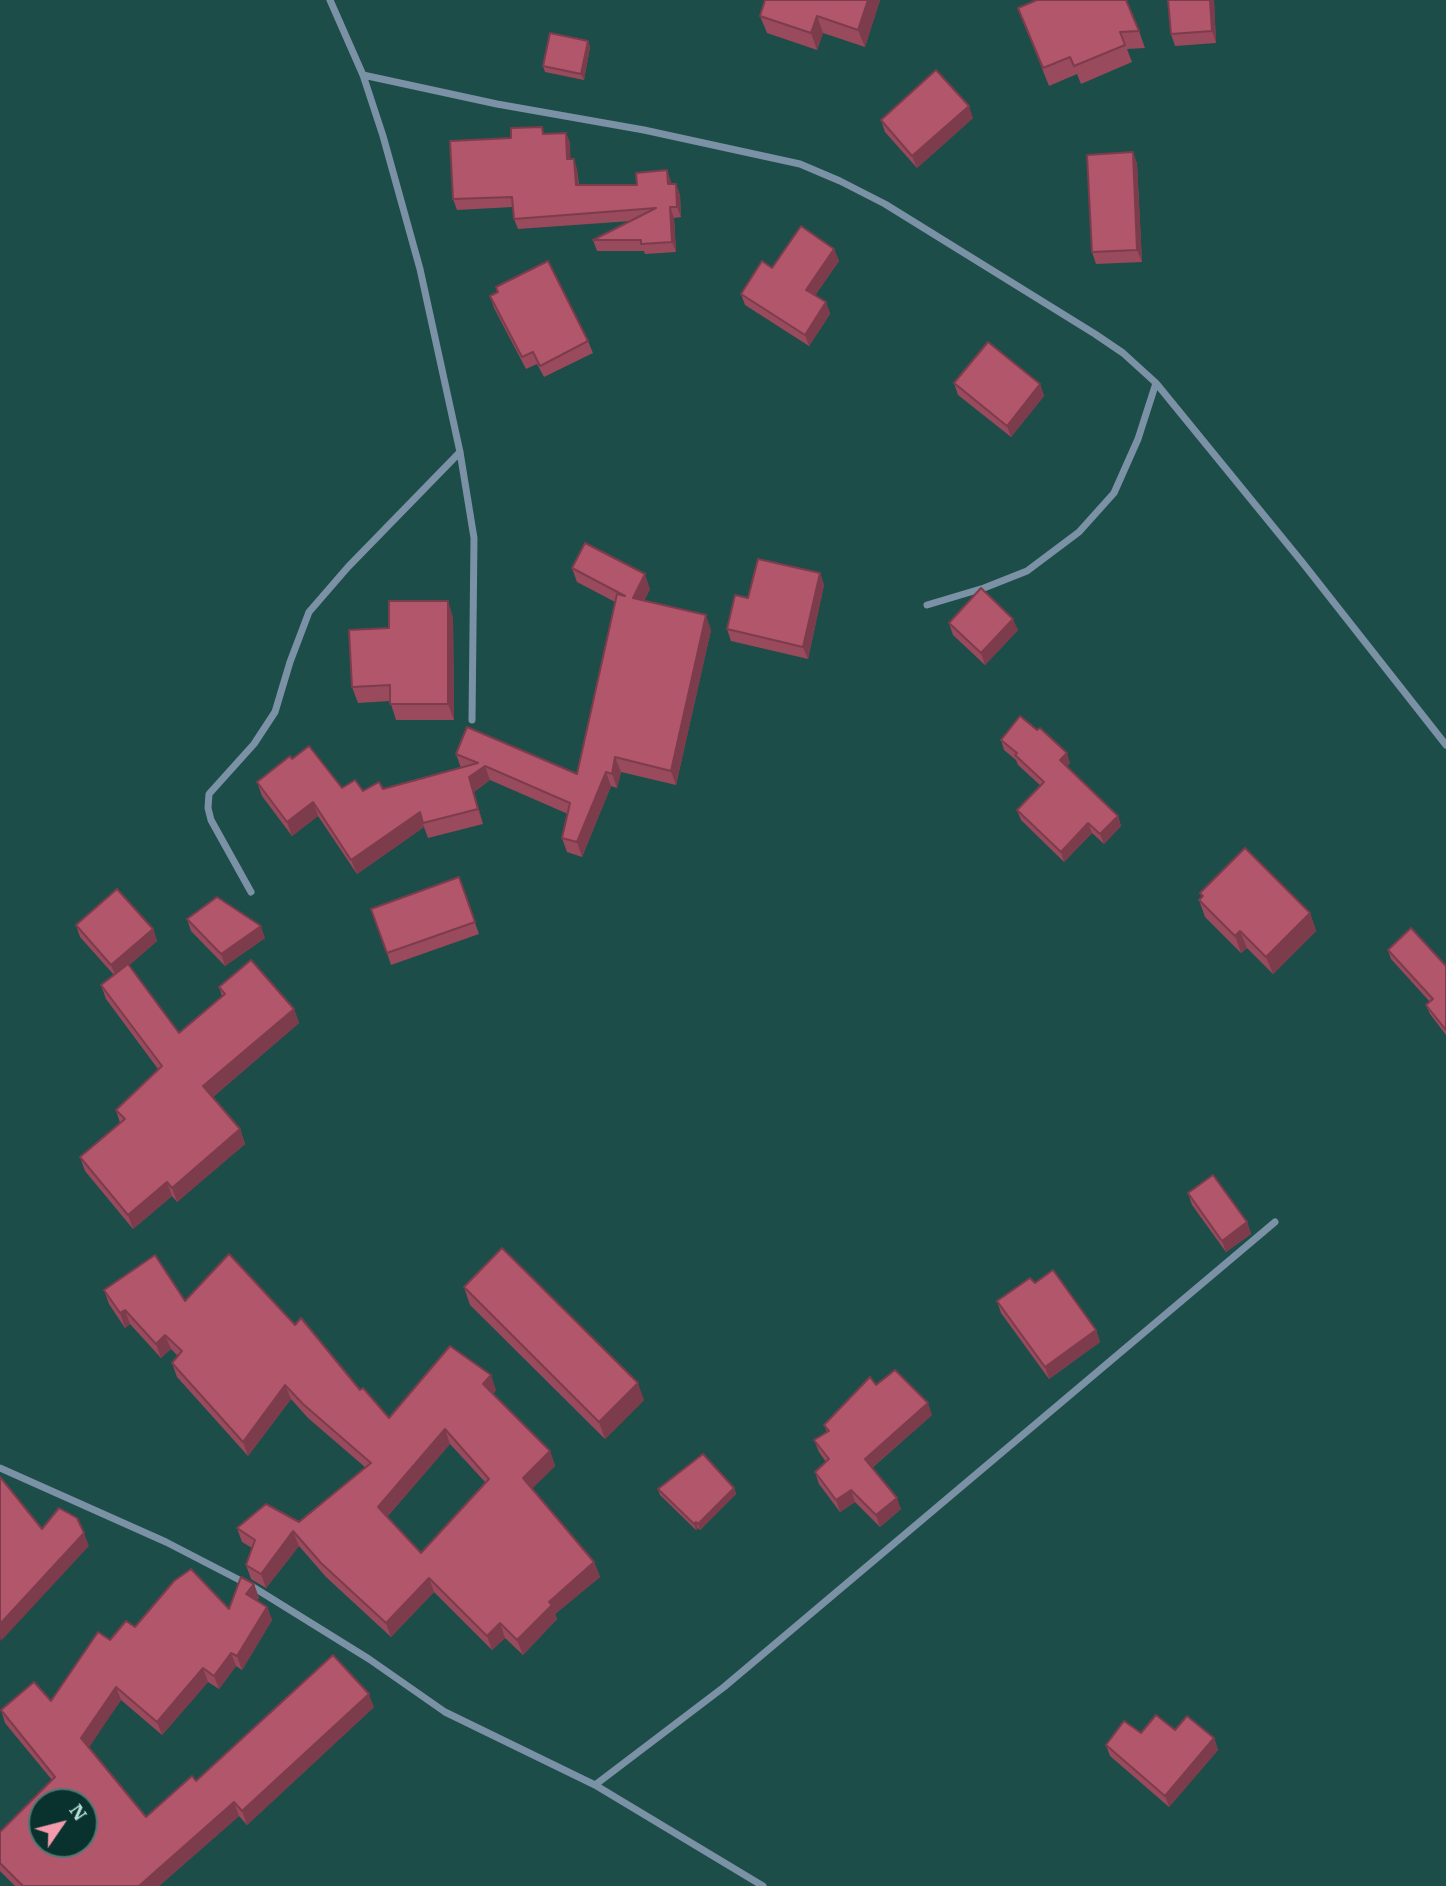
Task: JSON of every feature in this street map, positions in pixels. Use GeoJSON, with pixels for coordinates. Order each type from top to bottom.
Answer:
{"type":"FeatureCollection","features":[{"type":"Feature","properties":{"kind":"street"},"geometry":{"type":"LineString","coordinates":[[330,0],[363,75],[383,136],[420,269],[460,452],[474,538],[472,720]]}},
{"type":"Feature","properties":{"kind":"street"},"geometry":{"type":"LineString","coordinates":[[363,75],[496,104],[644,130],[800,164],[885,204],[1095,334],[1123,353],[1156,383],[1446,745]]}},
{"type":"Feature","properties":{"kind":"street"},"geometry":{"type":"LineString","coordinates":[[927,605],[984,588],[1027,571],[1079,531],[1114,493],[1138,439],[1156,383]]}},
{"type":"Feature","properties":{"kind":"street"},"geometry":{"type":"LineString","coordinates":[[251,892],[211,820],[209,794],[254,744],[275,712],[309,612],[357,558],[460,452]]}},
{"type":"Feature","properties":{"kind":"street"},"geometry":{"type":"LineString","coordinates":[[595,1786],[724,1687],[1275,1222]]}},
{"type":"Feature","properties":{"kind":"street"},"geometry":{"type":"LineString","coordinates":[[0,1468],[166,1542],[242,1581],[369,1659],[445,1712],[595,1786],[763,1886]]}},
{"type":"Feature","properties":{"kind":"building"},"geometry":{"type":"Polygon","coordinates":[[[765,0],[868,0],[858,30],[817,16],[811,33],[760,16],[765,0]]]}},
{"type":"Feature","properties":{"kind":"building"},"geometry":{"type":"Polygon","coordinates":[[[1037,0],[1126,0],[1139,31],[1120,32],[1125,45],[1074,66],[1070,57],[1043,68],[1018,8],[1037,0]]]}},
{"type":"Feature","properties":{"kind":"building"},"geometry":{"type":"Polygon","coordinates":[[[1168,0],[1210,0],[1212,31],[1171,34],[1168,0]]]}},
{"type":"Feature","properties":{"kind":"building"},"geometry":{"type":"Polygon","coordinates":[[[550,33],[588,41],[581,74],[543,66],[550,33]]]}},
{"type":"Feature","properties":{"kind":"building"},"geometry":{"type":"Polygon","coordinates":[[[936,70],[969,106],[912,156],[881,120],[936,70]]]}},
{"type":"Feature","properties":{"kind":"building"},"geometry":{"type":"Polygon","coordinates":[[[542,127],[543,134],[566,133],[567,159],[574,159],[576,185],[637,185],[636,173],[667,170],[668,184],[676,184],[677,207],[670,207],[672,242],[641,244],[641,240],[593,240],[656,208],[514,219],[512,197],[453,199],[450,141],[511,138],[511,128],[542,127]]]}},
{"type":"Feature","properties":{"kind":"building"},"geometry":{"type":"Polygon","coordinates":[[[1133,152],[1137,250],[1092,252],[1087,155],[1133,152]]]}},
{"type":"Feature","properties":{"kind":"building"},"geometry":{"type":"Polygon","coordinates":[[[801,226],[834,249],[806,290],[826,302],[805,335],[741,294],[762,261],[772,268],[801,226]]]}},
{"type":"Feature","properties":{"kind":"building"},"geometry":{"type":"Polygon","coordinates":[[[548,261],[588,341],[540,366],[533,352],[522,357],[490,296],[498,292],[496,287],[548,261]]]}},
{"type":"Feature","properties":{"kind":"building"},"geometry":{"type":"Polygon","coordinates":[[[988,342],[1040,384],[1007,426],[954,383],[988,342]]]}},
{"type":"Feature","properties":{"kind":"building"},"geometry":{"type":"Polygon","coordinates":[[[585,543],[645,574],[633,598],[706,615],[671,771],[615,757],[612,774],[606,772],[577,842],[562,838],[570,803],[485,766],[469,777],[478,809],[423,823],[420,812],[351,860],[313,802],[287,822],[257,782],[290,756],[292,759],[309,746],[342,788],[355,780],[363,791],[379,782],[383,789],[478,763],[456,754],[467,727],[577,774],[617,594],[625,596],[572,568],[585,543]]]}},
{"type":"Feature","properties":{"kind":"building"},"geometry":{"type":"Polygon","coordinates":[[[758,559],[820,573],[803,647],[727,629],[735,595],[748,598],[758,559]]]}},
{"type":"Feature","properties":{"kind":"building"},"geometry":{"type":"Polygon","coordinates":[[[981,588],[1013,619],[981,653],[949,623],[981,588]]]}},
{"type":"Feature","properties":{"kind":"building"},"geometry":{"type":"Polygon","coordinates":[[[389,601],[448,601],[448,704],[390,704],[390,685],[352,687],[349,630],[389,628],[389,601]]]}},
{"type":"Feature","properties":{"kind":"building"},"geometry":{"type":"Polygon","coordinates":[[[1020,716],[1037,730],[1040,728],[1067,753],[1060,760],[1118,816],[1100,834],[1088,823],[1061,852],[1017,810],[1044,782],[1001,740],[1020,716]]]}},
{"type":"Feature","properties":{"kind":"building"},"geometry":{"type":"Polygon","coordinates":[[[1245,848],[1310,913],[1266,957],[1240,931],[1235,936],[1199,900],[1203,896],[1200,893],[1245,848]]]}},
{"type":"Feature","properties":{"kind":"building"},"geometry":{"type":"Polygon","coordinates":[[[459,877],[475,922],[387,953],[371,909],[459,877]]]}},
{"type":"Feature","properties":{"kind":"building"},"geometry":{"type":"Polygon","coordinates":[[[117,889],[153,929],[111,965],[76,925],[117,889]]]}},
{"type":"Feature","properties":{"kind":"building"},"geometry":{"type":"Polygon","coordinates":[[[217,897],[261,926],[221,954],[187,919],[217,897]]]}},
{"type":"Feature","properties":{"kind":"building"},"geometry":{"type":"Polygon","coordinates":[[[1411,928],[1446,966],[1446,1030],[1426,1005],[1433,999],[1388,950],[1411,928]]]}},
{"type":"Feature","properties":{"kind":"building"},"geometry":{"type":"Polygon","coordinates":[[[251,960],[294,1009],[203,1086],[240,1129],[172,1188],[167,1182],[128,1215],[80,1157],[125,1119],[116,1110],[162,1066],[101,985],[128,964],[179,1033],[225,994],[219,987],[251,960]]]}},
{"type":"Feature","properties":{"kind":"building"},"geometry":{"type":"Polygon","coordinates":[[[1213,1175],[1247,1222],[1222,1241],[1188,1193],[1213,1175]]]}},
{"type":"Feature","properties":{"kind":"building"},"geometry":{"type":"Polygon","coordinates":[[[502,1248],[638,1383],[599,1422],[464,1287],[502,1248]]]}},
{"type":"Feature","properties":{"kind":"building"},"geometry":{"type":"Polygon","coordinates":[[[229,1254],[295,1325],[301,1318],[360,1390],[363,1388],[389,1418],[450,1346],[491,1375],[483,1384],[550,1451],[523,1478],[594,1562],[549,1602],[552,1605],[517,1640],[500,1623],[487,1636],[429,1578],[386,1623],[321,1563],[293,1531],[261,1574],[246,1565],[255,1540],[237,1528],[266,1504],[299,1522],[371,1463],[285,1385],[243,1442],[172,1363],[182,1351],[165,1335],[156,1344],[125,1310],[120,1313],[104,1290],[155,1255],[185,1301],[229,1254]],[[445,1429],[378,1507],[421,1553],[489,1479],[445,1429]]]}},
{"type":"Feature","properties":{"kind":"building"},"geometry":{"type":"Polygon","coordinates":[[[1053,1270],[1096,1330],[1045,1367],[997,1301],[1030,1278],[1035,1283],[1053,1270]]]}},
{"type":"Feature","properties":{"kind":"building"},"geometry":{"type":"Polygon","coordinates":[[[895,1370],[928,1403],[865,1459],[897,1498],[876,1515],[851,1490],[836,1500],[815,1472],[829,1459],[814,1440],[829,1431],[824,1425],[870,1377],[876,1385],[895,1370]]]}},
{"type":"Feature","properties":{"kind":"building"},"geometry":{"type":"Polygon","coordinates":[[[703,1454],[734,1488],[698,1524],[694,1524],[658,1489],[703,1454]]]}},
{"type":"Feature","properties":{"kind":"building"},"geometry":{"type":"Polygon","coordinates":[[[0,1477],[42,1529],[59,1508],[77,1518],[84,1533],[0,1624],[0,1477]]]}},
{"type":"Feature","properties":{"kind":"building"},"geometry":{"type":"Polygon","coordinates":[[[191,1569],[229,1609],[241,1577],[254,1584],[246,1594],[267,1607],[237,1656],[231,1653],[214,1676],[203,1668],[157,1722],[116,1687],[81,1738],[146,1817],[192,1776],[196,1781],[333,1655],[369,1694],[242,1811],[234,1802],[139,1886],[23,1886],[0,1863],[0,1832],[28,1804],[28,1858],[98,1858],[98,1788],[44,1788],[55,1777],[1,1710],[34,1682],[51,1701],[98,1632],[110,1640],[126,1621],[135,1627],[174,1581],[191,1569]]]}},
{"type":"Feature","properties":{"kind":"building"},"geometry":{"type":"Polygon","coordinates":[[[1156,1715],[1175,1730],[1187,1716],[1214,1738],[1165,1796],[1106,1745],[1124,1721],[1141,1733],[1156,1715]]]}}]}
